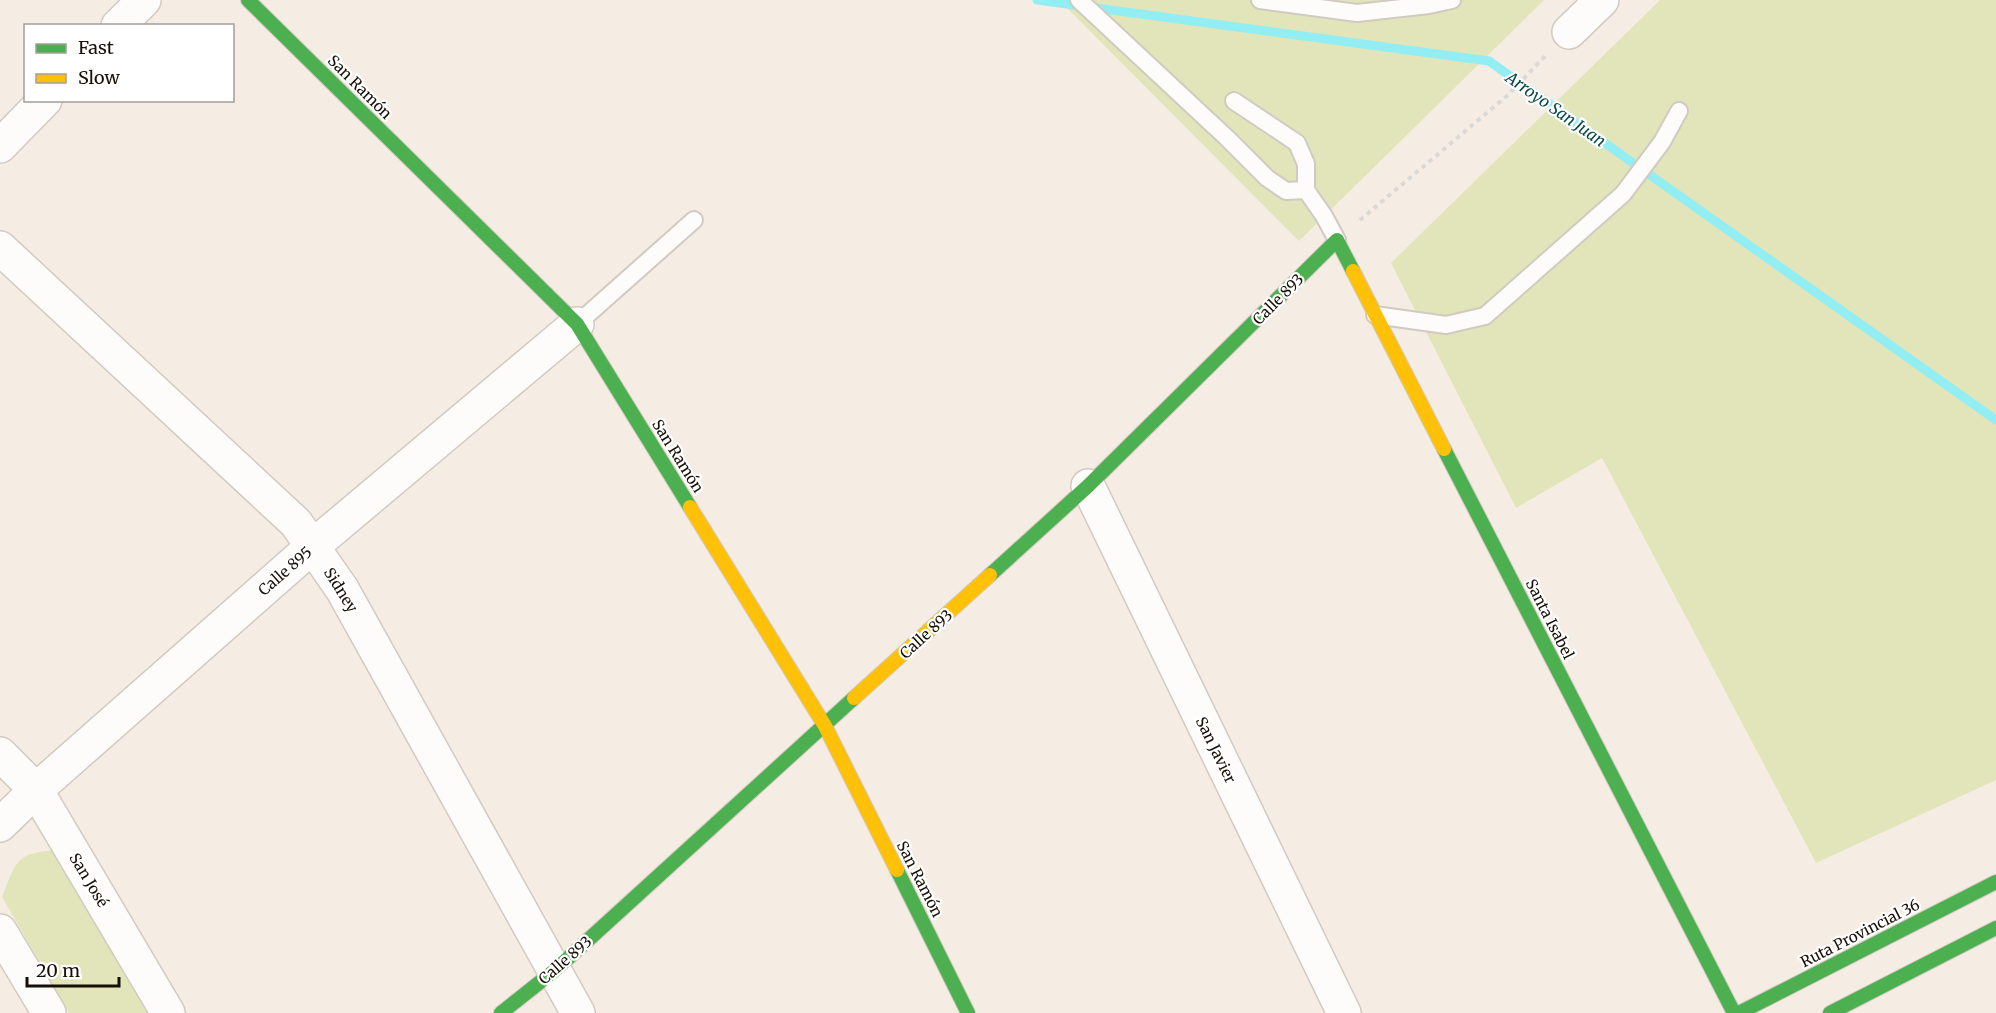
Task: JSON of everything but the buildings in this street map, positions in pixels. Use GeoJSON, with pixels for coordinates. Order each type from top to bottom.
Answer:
{"type":"FeatureCollection","features":[{"type":"Feature","properties":{"kind":"street"},"geometry":{"type":"LineString","coordinates":[[120,24],[144,0]]}},
{"type":"Feature","properties":{"kind":"street","name":"San Ramón"},"geometry":{"type":"LineString","coordinates":[[248,0],[577,324],[825,726],[968,1013]]}},
{"type":"Feature","properties":{"kind":"street"},"geometry":{"type":"LineString","coordinates":[[1569,32],[1602,0]]}},
{"type":"Feature","properties":{"kind":"street"},"geometry":{"type":"LineString","coordinates":[[0,146],[43,102]]}},
{"type":"Feature","properties":{"kind":"street","name":"Santa Isabel"},"geometry":{"type":"LineString","coordinates":[[1337,240],[1734,1013]]}},
{"type":"Feature","properties":{"kind":"street","name":"Calle 893"},"geometry":{"type":"LineString","coordinates":[[501,1013],[554,971],[1088,486],[1337,240]]}},
{"type":"Feature","properties":{"kind":"street","name":"Sidney"},"geometry":{"type":"LineString","coordinates":[[0,248],[297,523],[342,589],[578,1013]]}},
{"type":"Feature","properties":{"kind":"street","name":"Calle 895"},"geometry":{"type":"LineString","coordinates":[[0,825],[36,790],[313,546],[577,324]]}},
{"type":"Feature","properties":{"kind":"street","name":"San Javier"},"geometry":{"type":"LineString","coordinates":[[1088,486],[1344,1013]]}},
{"type":"Feature","properties":{"kind":"street","name":"San José"},"geometry":{"type":"LineString","coordinates":[[0,754],[36,790],[168,1013]]}},
{"type":"Feature","properties":{"kind":"street","name":"Ruta Provincial 36"},"geometry":{"type":"LineString","coordinates":[[1739,1013],[1996,882]]}},
{"type":"Feature","properties":{"kind":"street"},"geometry":{"type":"LineString","coordinates":[[1830,1013],[1996,928]]}},
{"type":"Feature","properties":{"kind":"street"},"geometry":{"type":"LineString","coordinates":[[0,931],[49,1013]]}},
{"type":"Feature","properties":{"kind":"lane"},"geometry":{"type":"LineString","coordinates":[[1079,0],[1143,58],[1267,178],[1286,191],[1306,190]]}},
{"type":"Feature","properties":{"kind":"lane"},"geometry":{"type":"LineString","coordinates":[[1260,0],[1357,14],[1452,0]]}},
{"type":"Feature","properties":{"kind":"lane"},"geometry":{"type":"LineString","coordinates":[[1234,101],[1297,143],[1306,164],[1306,190],[1337,240]]}},
{"type":"Feature","properties":{"kind":"lane"},"geometry":{"type":"LineString","coordinates":[[1375,315],[1446,325],[1485,316],[1623,194],[1662,142],[1679,111]]}},
{"type":"Feature","properties":{"kind":"lane"},"geometry":{"type":"LineString","coordinates":[[577,324],[694,220]]}},
{"type":"Feature","properties":{"kind":"path"},"geometry":{"type":"LineString","coordinates":[[1337,240],[1508,95],[1529,72]]}},
{"type":"Feature","properties":{"kind":"green space"},"geometry":{"type":"Polygon","coordinates":[[[1059,0],[1544,0],[1299,241],[1059,0]]]}},
{"type":"Feature","properties":{"kind":"green space"},"geometry":{"type":"Polygon","coordinates":[[[1660,0],[1996,0],[1996,780],[1816,863],[1602,458],[1516,508],[1391,263],[1660,0]]]}},
{"type":"Feature","properties":{"kind":"green space"},"geometry":{"type":"Polygon","coordinates":[[[56,850],[152,1013],[69,1013],[2,897],[14,868],[19,862],[32,854],[56,850]]]}},
{"type":"Feature","properties":{"kind":"waterway","name":"Arroyo San Juan"},"geometry":{"type":"LineString","coordinates":[[1037,0],[1489,61],[1996,420]]}},
{"type":"Feature","properties":{"kind":"traffic: fast"},"geometry":{"type":"LineString","coordinates":[[248,0],[577,324],[690,507]]}},
{"type":"Feature","properties":{"kind":"traffic: fast"},"geometry":{"type":"LineString","coordinates":[[990,575],[1088,486],[1337,240],[1353,271]]}},
{"type":"Feature","properties":{"kind":"traffic: fast"},"geometry":{"type":"LineString","coordinates":[[1444,449],[1734,1013]]}},
{"type":"Feature","properties":{"kind":"traffic: fast"},"geometry":{"type":"LineString","coordinates":[[501,1013],[554,971],[854,698]]}},
{"type":"Feature","properties":{"kind":"traffic: fast"},"geometry":{"type":"LineString","coordinates":[[897,870],[968,1013]]}},
{"type":"Feature","properties":{"kind":"traffic: fast"},"geometry":{"type":"LineString","coordinates":[[1739,1013],[1996,882]]}},
{"type":"Feature","properties":{"kind":"traffic: fast"},"geometry":{"type":"LineString","coordinates":[[1830,1013],[1996,928]]}},
{"type":"Feature","properties":{"kind":"traffic: slow"},"geometry":{"type":"LineString","coordinates":[[1353,271],[1444,449]]}},
{"type":"Feature","properties":{"kind":"traffic: slow"},"geometry":{"type":"LineString","coordinates":[[690,507],[825,726],[897,870]]}},
{"type":"Feature","properties":{"kind":"traffic: slow"},"geometry":{"type":"LineString","coordinates":[[854,698],[990,575]]}}]}
